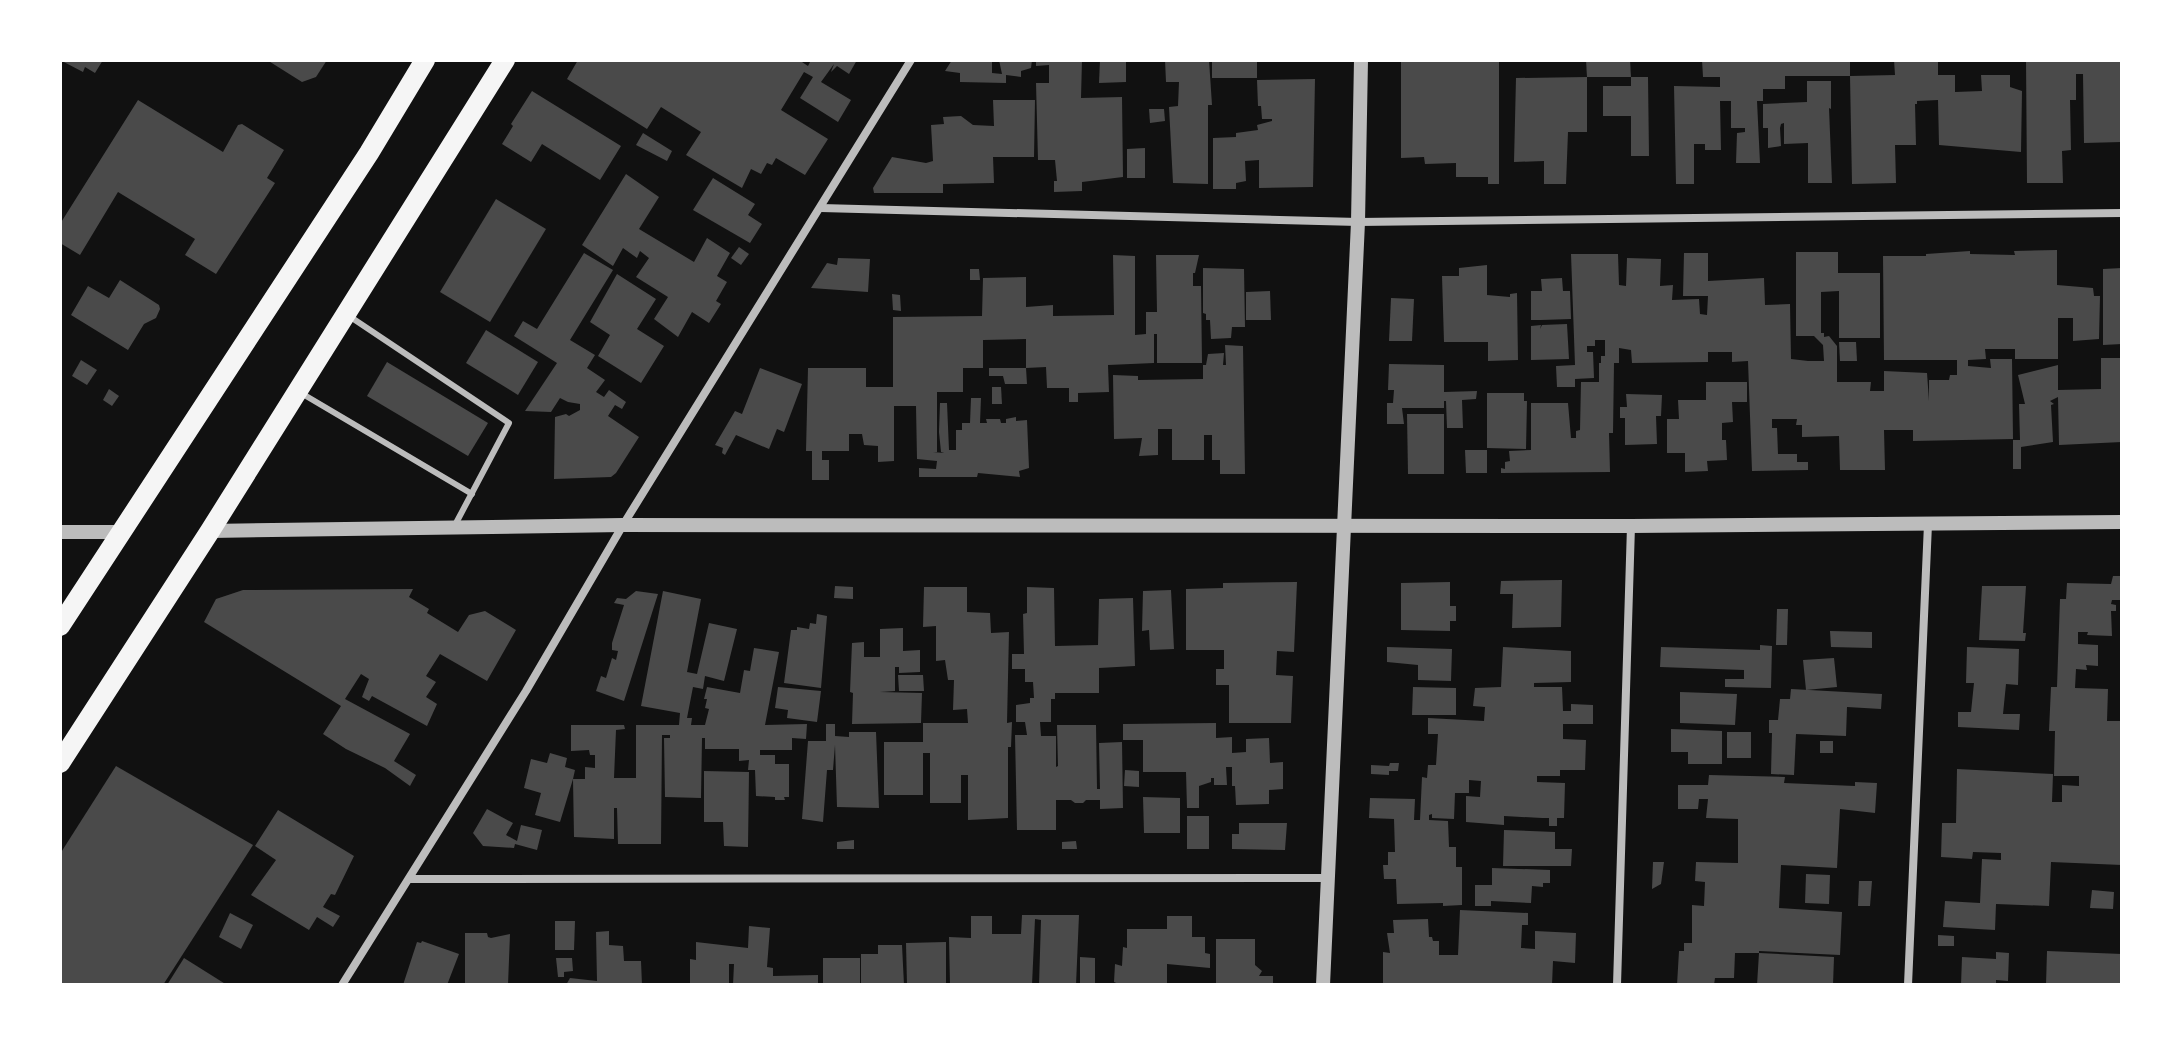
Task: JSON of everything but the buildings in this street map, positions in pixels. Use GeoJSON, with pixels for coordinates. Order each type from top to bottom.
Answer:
{"type":"FeatureCollection","features":[{"type":"Feature","properties":{"kind":"main road"},"geometry":{"type":"LineString","coordinates":[[60,763],[210,531],[505,60]]}},
{"type":"Feature","properties":{"kind":"main road"},"geometry":{"type":"LineString","coordinates":[[60,626],[369,153],[416,64]]}},
{"type":"Feature","properties":{"kind":"street"},"geometry":{"type":"LineString","coordinates":[[342,985],[526,691],[623,525],[911,60]]}},
{"type":"Feature","properties":{"kind":"street"},"geometry":{"type":"LineString","coordinates":[[1323,985],[1358,222],[1361,60]]}},
{"type":"Feature","properties":{"kind":"street"},"geometry":{"type":"LineString","coordinates":[[821,208],[1358,222],[2122,213]]}},
{"type":"Feature","properties":{"kind":"street"},"geometry":{"type":"LineString","coordinates":[[210,531],[623,525],[1631,526],[2122,522]]}},
{"type":"Feature","properties":{"kind":"street"},"geometry":{"type":"LineString","coordinates":[[1908,985],[1928,524]]}},
{"type":"Feature","properties":{"kind":"street"},"geometry":{"type":"LineString","coordinates":[[1617,985],[1631,526]]}},
{"type":"Feature","properties":{"kind":"street"},"geometry":{"type":"LineString","coordinates":[[60,532],[120,532]]}},
{"type":"Feature","properties":{"kind":"street"},"geometry":{"type":"LineString","coordinates":[[410,879],[1328,878]]}},
{"type":"Feature","properties":{"kind":"lane"},"geometry":{"type":"LineString","coordinates":[[346,314],[509,423],[454,527]]}},
{"type":"Feature","properties":{"kind":"lane"},"geometry":{"type":"LineString","coordinates":[[298,391],[472,494]]}}]}
